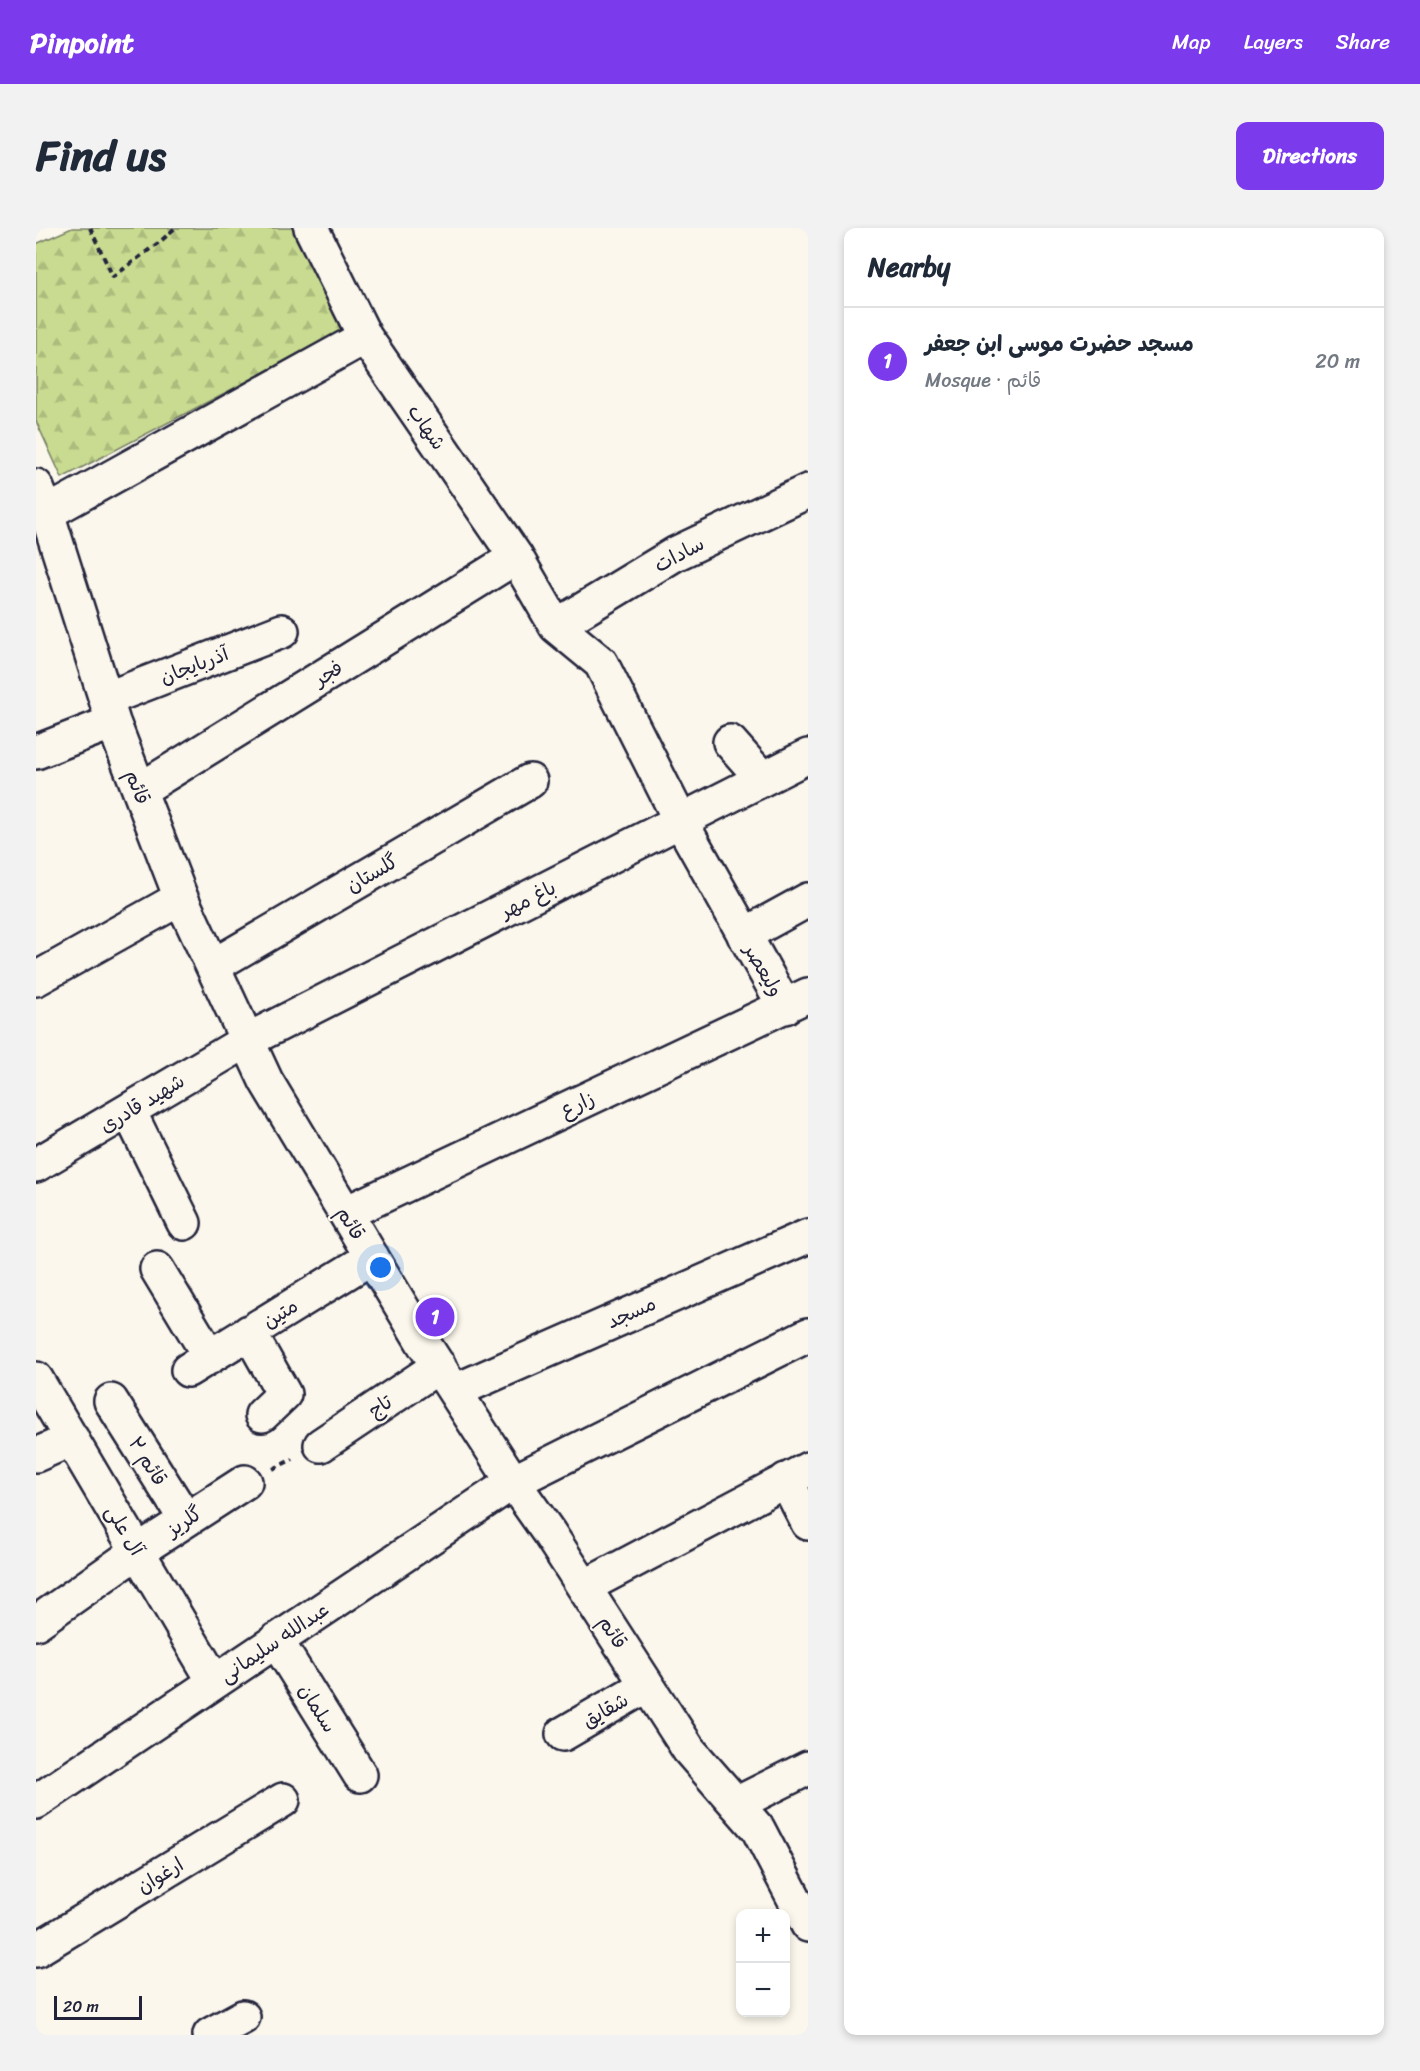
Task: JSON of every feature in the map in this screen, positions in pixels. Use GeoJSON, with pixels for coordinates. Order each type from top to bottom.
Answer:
{"type":"FeatureCollection","features":[{"type":"Feature","properties":{"kind":"street","name":"شهاب"},"geometry":{"type":"LineString","coordinates":[[311,228],[365,337],[516,556],[556,626],[601,663],[681,822],[744,935]]}},
{"type":"Feature","properties":{"kind":"street"},"geometry":{"type":"LineString","coordinates":[[42,500],[365,337]]}},
{"type":"Feature","properties":{"kind":"street","name":"سادات"},"geometry":{"type":"LineString","coordinates":[[556,626],[675,554],[808,491]]}},
{"type":"Feature","properties":{"kind":"street","name":"قائم"},"geometry":{"type":"LineString","coordinates":[[42,500],[48,559],[110,710],[181,898],[266,1081],[447,1378],[689,1750],[758,1829],[808,1925]]}},
{"type":"Feature","properties":{"kind":"street","name":"فجر"},"geometry":{"type":"LineString","coordinates":[[140,790],[516,556]]}},
{"type":"Feature","properties":{"kind":"street","name":"آذربایجان"},"geometry":{"type":"LineString","coordinates":[[36,752],[110,710],[282,631]]}},
{"type":"Feature","properties":{"kind":"street"},"geometry":{"type":"LineString","coordinates":[[730,742],[763,779]]}},
{"type":"Feature","properties":{"kind":"street","name":"باغ مهر"},"geometry":{"type":"LineString","coordinates":[[248,1040],[808,756]]}},
{"type":"Feature","properties":{"kind":"street","name":"گلستان"},"geometry":{"type":"LineString","coordinates":[[213,966],[530,781]]}},
{"type":"Feature","properties":{"kind":"street"},"geometry":{"type":"LineString","coordinates":[[36,979],[181,898]]}},
{"type":"Feature","properties":{"kind":"street","name":"ولیعصر"},"geometry":{"type":"LineString","coordinates":[[796,1001],[744,935],[808,900]]}},
{"type":"Feature","properties":{"kind":"street","name":"زارع"},"geometry":{"type":"LineString","coordinates":[[346,1213],[796,1001]]}},
{"type":"Feature","properties":{"kind":"street","name":"شهید قادری"},"geometry":{"type":"LineString","coordinates":[[36,1166],[248,1040]]}},
{"type":"Feature","properties":{"kind":"street"},"geometry":{"type":"LineString","coordinates":[[129,1111],[184,1223]]}},
{"type":"Feature","properties":{"kind":"street","name":"مسجد"},"geometry":{"type":"LineString","coordinates":[[447,1378],[808,1236]]}},
{"type":"Feature","properties":{"kind":"street","name":"متین"},"geometry":{"type":"LineString","coordinates":[[157,1269],[199,1364],[372,1257]]}},
{"type":"Feature","properties":{"kind":"street"},"geometry":{"type":"LineString","coordinates":[[249,1332],[284,1394],[262,1414]]}},
{"type":"Feature","properties":{"kind":"street","name":"عبدالله سلیمانی"},"geometry":{"type":"LineString","coordinates":[[36,1802],[513,1482],[808,1335]]}},
{"type":"Feature","properties":{"kind":"street","name":"تاج"},"geometry":{"type":"LineString","coordinates":[[321,1445],[447,1378]]}},
{"type":"Feature","properties":{"kind":"street","name":"آل علی"},"geometry":{"type":"LineString","coordinates":[[36,1379],[214,1681]]}},
{"type":"Feature","properties":{"kind":"street","name":"قائم ۲"},"geometry":{"type":"LineString","coordinates":[[111,1401],[186,1520]]}},
{"type":"Feature","properties":{"kind":"street"},"geometry":{"type":"LineString","coordinates":[[36,1455],[72,1439]]}},
{"type":"Feature","properties":{"kind":"street"},"geometry":{"type":"LineString","coordinates":[[584,1587],[797,1475],[808,1523]]}},
{"type":"Feature","properties":{"kind":"street","name":"گلریز"},"geometry":{"type":"LineString","coordinates":[[36,1623],[138,1551],[245,1482]]}},
{"type":"Feature","properties":{"kind":"street","name":"سلمان"},"geometry":{"type":"LineString","coordinates":[[276,1640],[360,1775]]}},
{"type":"Feature","properties":{"kind":"street","name":"شقایق"},"geometry":{"type":"LineString","coordinates":[[563,1734],[647,1685]]}},
{"type":"Feature","properties":{"kind":"street"},"geometry":{"type":"LineString","coordinates":[[736,1804],[808,1768]]}},
{"type":"Feature","properties":{"kind":"street","name":"ارغوان"},"geometry":{"type":"LineString","coordinates":[[36,1950],[283,1800]]}},
{"type":"Feature","properties":{"kind":"street"},"geometry":{"type":"LineString","coordinates":[[210,2035],[243,2017]]}},
{"type":"Feature","properties":{"kind":"path"},"geometry":{"type":"LineString","coordinates":[[90,228],[113,277],[175,228]]}},
{"type":"Feature","properties":{"kind":"path"},"geometry":{"type":"LineString","coordinates":[[245,1482],[321,1445]]}},
{"type":"Feature","properties":{"kind":"green space"},"geometry":{"type":"Polygon","coordinates":[[[72,228],[317,228],[360,322],[62,478],[36,421],[36,244],[72,228]]]}},
{"type":"Feature","properties":{"kind":"place","name":"مسجد حضرت موسی ابن جعفر"},"geometry":{"type":"Point","coordinates":[435,1317]}}]}
